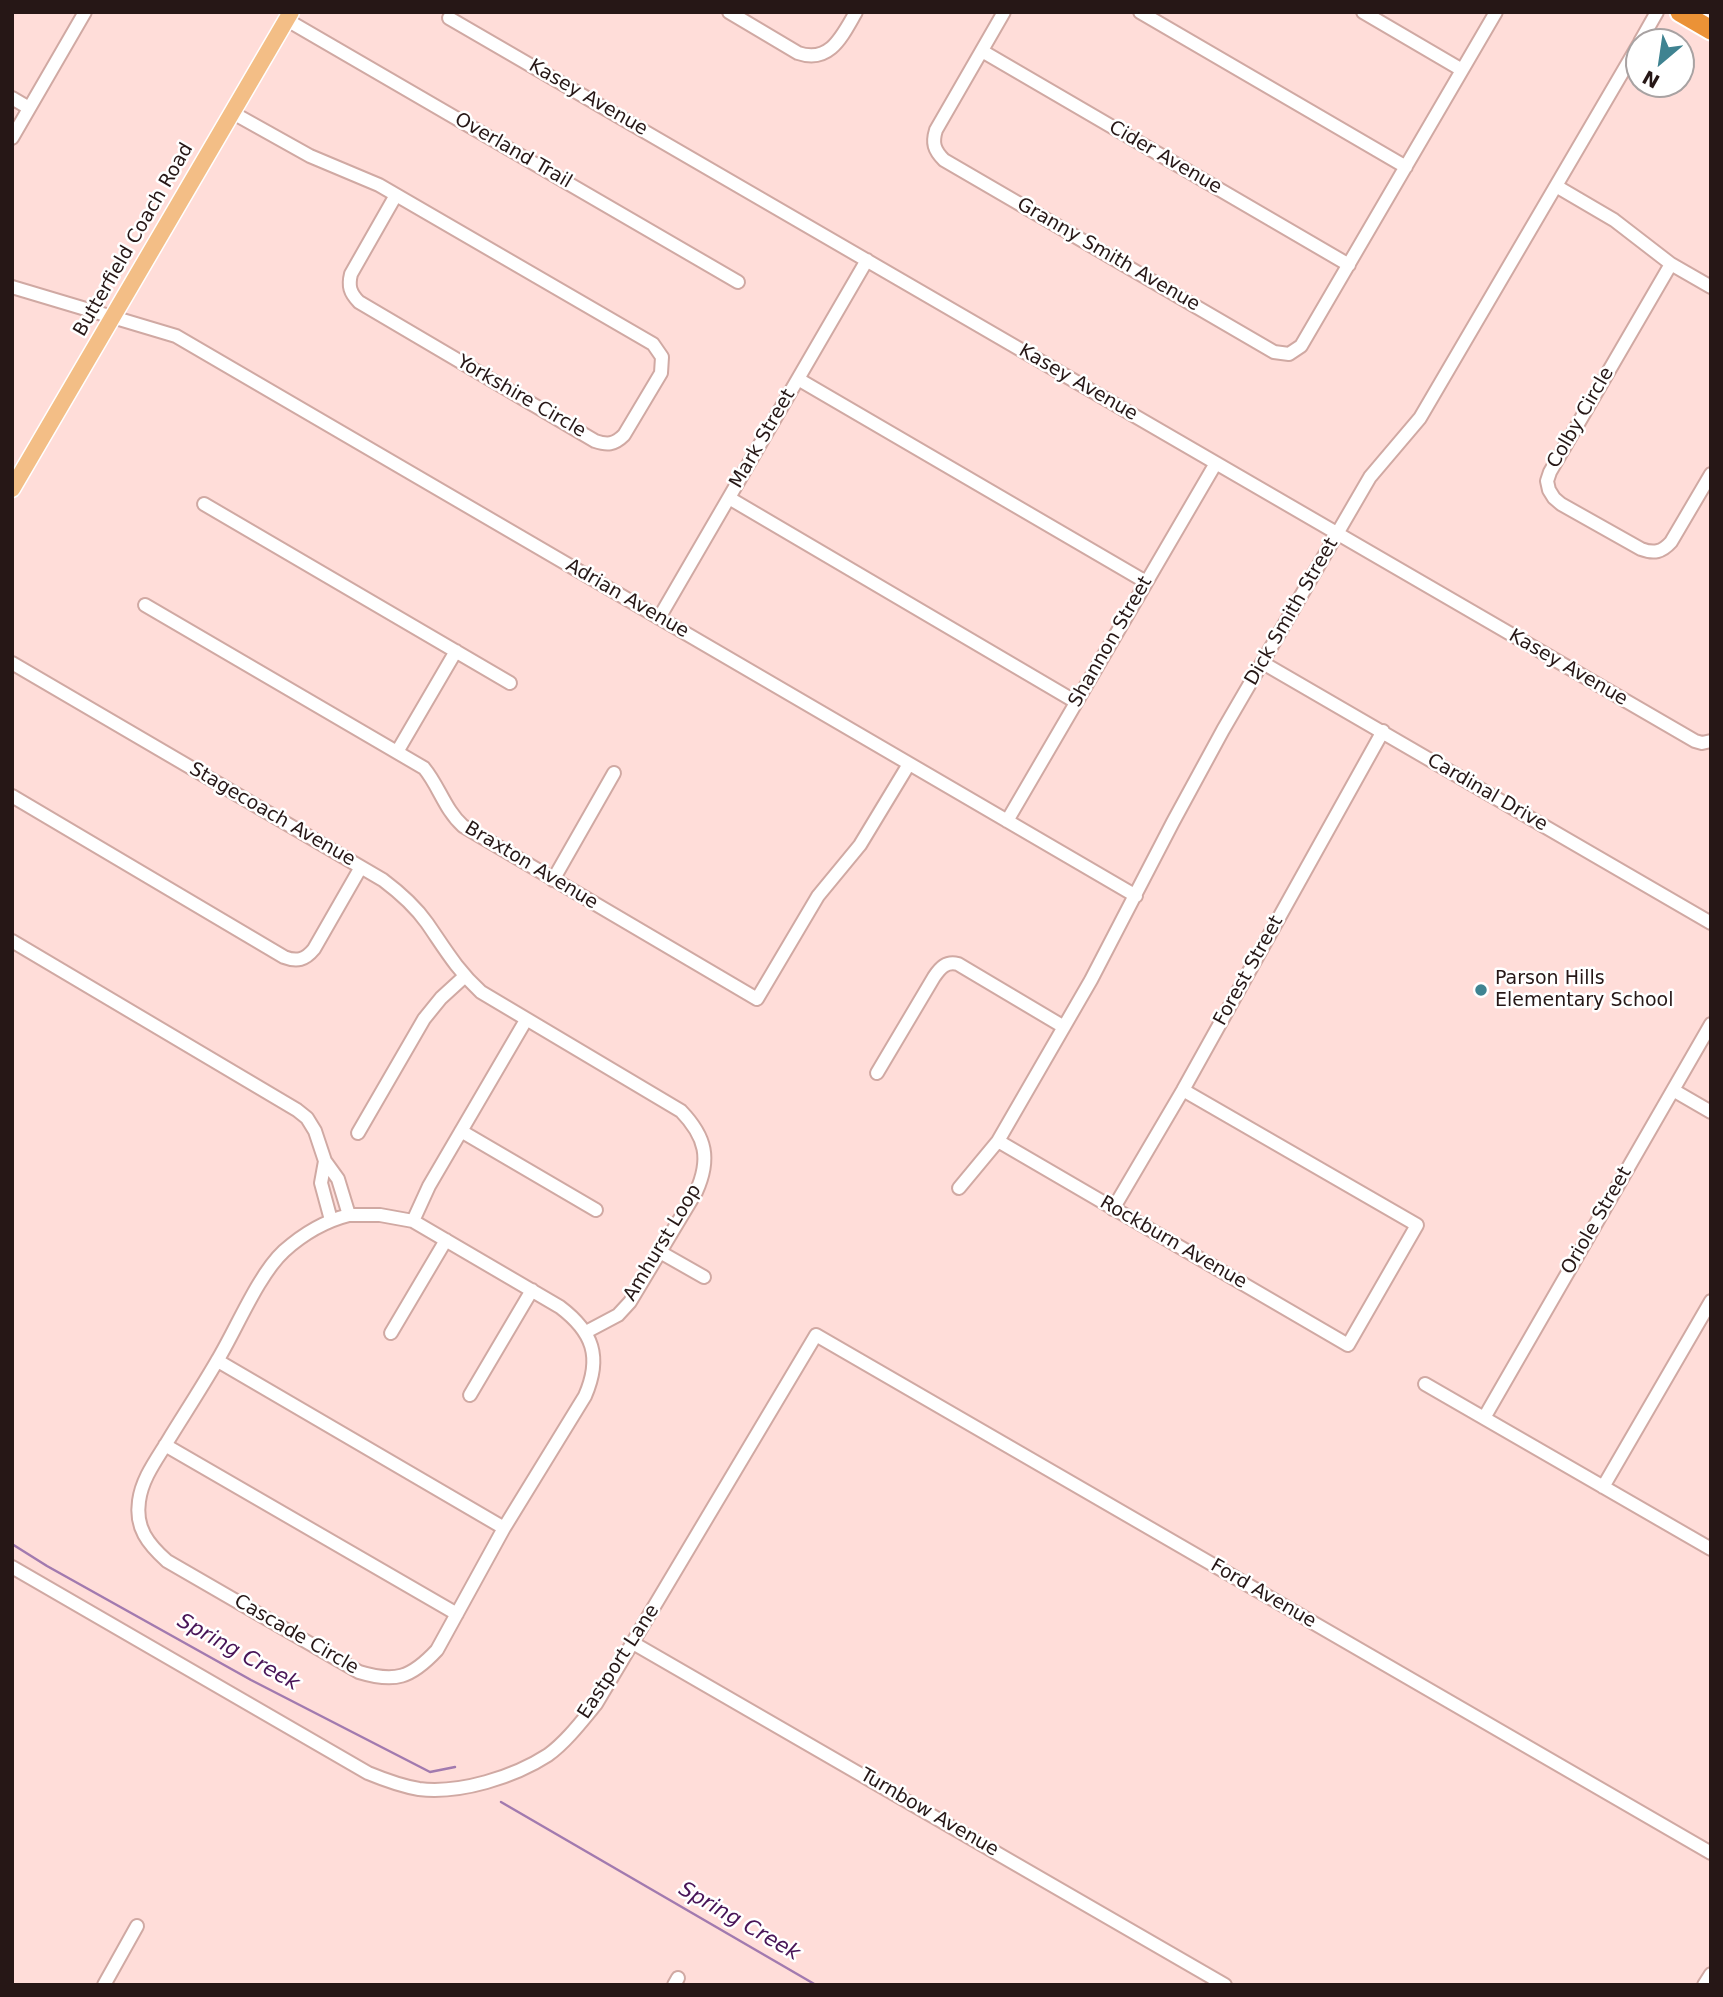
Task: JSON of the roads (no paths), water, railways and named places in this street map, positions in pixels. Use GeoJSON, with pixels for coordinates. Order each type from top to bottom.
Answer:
{"type":"FeatureCollection","features":[{"type":"Feature","properties":{"kind":"highway"},"geometry":{"type":"LineString","coordinates":[[1680,12],[1711,30]]}},
{"type":"Feature","properties":{"kind":"main road","name":"Butterfield Coach Road"},"geometry":{"type":"LineString","coordinates":[[12,489],[289,16]]}},
{"type":"Feature","properties":{"kind":"street"},"geometry":{"type":"LineString","coordinates":[[729,12],[806,56],[816,56],[829,50],[856,12]]}},
{"type":"Feature","properties":{"kind":"street"},"geometry":{"type":"LineString","coordinates":[[982,51],[1004,12]]}},
{"type":"Feature","properties":{"kind":"street"},"geometry":{"type":"LineString","coordinates":[[1140,12],[1406,167]]}},
{"type":"Feature","properties":{"kind":"street"},"geometry":{"type":"LineString","coordinates":[[1363,12],[1462,71]]}},
{"type":"Feature","properties":{"kind":"street"},"geometry":{"type":"LineString","coordinates":[[1349,265],[1496,12]]}},
{"type":"Feature","properties":{"kind":"street","name":"Dick Smith Street"},"geometry":{"type":"LineString","coordinates":[[1648,28],[1657,12]]}},
{"type":"Feature","properties":{"kind":"street"},"geometry":{"type":"LineString","coordinates":[[12,138],[80,14]]}},
{"type":"Feature","properties":{"kind":"street","name":"Overland Trail"},"geometry":{"type":"LineString","coordinates":[[289,16],[738,282]]}},
{"type":"Feature","properties":{"kind":"street","name":"Kasey Avenue"},"geometry":{"type":"LineString","coordinates":[[449,18],[1695,741],[1710,742]]}},
{"type":"Feature","properties":{"kind":"street","name":"Granny Smith Avenue"},"geometry":{"type":"LineString","coordinates":[[982,51],[936,130],[933,146],[944,160],[1274,352],[1289,354],[1301,346],[1349,265]]}},
{"type":"Feature","properties":{"kind":"street","name":"Cider Avenue"},"geometry":{"type":"LineString","coordinates":[[982,51],[1349,265]]}},
{"type":"Feature","properties":{"kind":"street","name":"Dick Smith Street"},"geometry":{"type":"LineString","coordinates":[[959,1188],[998,1141],[1064,1027],[1217,742],[1337,533],[1376,468],[1420,418],[1625,69]]}},
{"type":"Feature","properties":{"kind":"street"},"geometry":{"type":"LineString","coordinates":[[12,98],[29,108]]}},
{"type":"Feature","properties":{"kind":"street","name":"Yorkshire Circle"},"geometry":{"type":"LineString","coordinates":[[233,113],[310,156],[363,177],[396,195],[653,344],[662,357],[661,373],[624,436],[612,444],[595,441],[353,297],[349,282],[351,274],[396,195]]}},
{"type":"Feature","properties":{"kind":"street"},"geometry":{"type":"LineString","coordinates":[[1556,186],[1614,220],[1671,264],[1711,287]]}},
{"type":"Feature","properties":{"kind":"street","name":"Mark Street"},"geometry":{"type":"LineString","coordinates":[[659,618],[867,260]]}},
{"type":"Feature","properties":{"kind":"street","name":"Colby Circle"},"geometry":{"type":"LineString","coordinates":[[1671,264],[1547,481],[1554,498],[1641,549],[1658,552],[1671,542],[1711,474]]}},
{"type":"Feature","properties":{"kind":"street","name":"Adrian Avenue"},"geometry":{"type":"LineString","coordinates":[[12,287],[176,336],[1136,896]]}},
{"type":"Feature","properties":{"kind":"street"},"geometry":{"type":"LineString","coordinates":[[798,379],[1146,582]]}},
{"type":"Feature","properties":{"kind":"street","name":"Shannon Street"},"geometry":{"type":"LineString","coordinates":[[1007,821],[1216,463]]}},
{"type":"Feature","properties":{"kind":"street"},"geometry":{"type":"LineString","coordinates":[[729,498],[1076,702]]}},
{"type":"Feature","properties":{"kind":"street"},"geometry":{"type":"LineString","coordinates":[[204,504],[510,682]]}},
{"type":"Feature","properties":{"kind":"street","name":"Braxton Avenue"},"geometry":{"type":"LineString","coordinates":[[145,605],[424,768],[434,780],[452,817],[463,826],[757,999],[818,896],[860,845],[909,764]]}},
{"type":"Feature","properties":{"kind":"street"},"geometry":{"type":"LineString","coordinates":[[397,752],[456,651]]}},
{"type":"Feature","properties":{"kind":"street","name":"Stagecoach Avenue"},"geometry":{"type":"LineString","coordinates":[[12,663],[383,880],[425,920],[464,977],[500,1004]]}},
{"type":"Feature","properties":{"kind":"street","name":"Cardinal Drive"},"geometry":{"type":"LineString","coordinates":[[1263,663],[1711,923]]}},
{"type":"Feature","properties":{"kind":"street","name":"Forest Street"},"geometry":{"type":"LineString","coordinates":[[1113,1209],[1183,1090],[1383,732]]}},
{"type":"Feature","properties":{"kind":"street"},"geometry":{"type":"LineString","coordinates":[[553,880],[614,773]]}},
{"type":"Feature","properties":{"kind":"street"},"geometry":{"type":"LineString","coordinates":[[12,796],[292,960],[300,960],[314,949],[361,867]]}},
{"type":"Feature","properties":{"kind":"street"},"geometry":{"type":"LineString","coordinates":[[12,941],[307,1118],[315,1131],[325,1161],[338,1179],[349,1215]]}},
{"type":"Feature","properties":{"kind":"street"},"geometry":{"type":"LineString","coordinates":[[877,1073],[939,969],[948,963],[958,964],[1064,1027]]}},
{"type":"Feature","properties":{"kind":"street"},"geometry":{"type":"LineString","coordinates":[[358,1133],[424,1019],[441,998],[464,977]]}},
{"type":"Feature","properties":{"kind":"street","name":"Amhurst Loop"},"geometry":{"type":"LineString","coordinates":[[500,1004],[681,1111],[691,1122],[705,1147],[702,1179],[630,1302],[618,1315],[586,1332]]}},
{"type":"Feature","properties":{"kind":"street"},"geometry":{"type":"LineString","coordinates":[[414,1221],[429,1186],[526,1020]]}},
{"type":"Feature","properties":{"kind":"street","name":"Oriole Street"},"geometry":{"type":"LineString","coordinates":[[1484,1418],[1711,1024]]}},
{"type":"Feature","properties":{"kind":"street","name":"Rockburn Avenue"},"geometry":{"type":"LineString","coordinates":[[998,1141],[1348,1345],[1417,1225],[1183,1090]]}},
{"type":"Feature","properties":{"kind":"street"},"geometry":{"type":"LineString","coordinates":[[1673,1090],[1711,1112]]}},
{"type":"Feature","properties":{"kind":"street"},"geometry":{"type":"LineString","coordinates":[[461,1131],[596,1210]]}},
{"type":"Feature","properties":{"kind":"street"},"geometry":{"type":"LineString","coordinates":[[325,1161],[321,1183],[331,1220]]}},
{"type":"Feature","properties":{"kind":"street","name":"Cascade Circle"},"geometry":{"type":"LineString","coordinates":[[349,1215],[380,1215],[414,1221],[575,1318],[586,1332],[594,1366],[592,1380],[585,1396],[504,1528],[437,1650],[421,1667],[400,1677],[379,1678],[359,1672],[167,1561],[149,1545],[140,1524],[139,1502],[145,1478],[218,1361],[266,1273],[282,1252],[304,1235],[331,1220],[349,1215]]}},
{"type":"Feature","properties":{"kind":"street"},"geometry":{"type":"LineString","coordinates":[[391,1333],[446,1240]]}},
{"type":"Feature","properties":{"kind":"street"},"geometry":{"type":"LineString","coordinates":[[660,1252],[704,1277]]}},
{"type":"Feature","properties":{"kind":"street"},"geometry":{"type":"LineString","coordinates":[[470,1395],[532,1290]]}},
{"type":"Feature","properties":{"kind":"street"},"geometry":{"type":"LineString","coordinates":[[1603,1487],[1711,1301]]}},
{"type":"Feature","properties":{"kind":"street","name":"Eastport Lane"},"geometry":{"type":"LineString","coordinates":[[12,1567],[368,1773],[421,1789],[467,1787],[516,1772],[550,1754],[596,1704],[816,1335]]}},
{"type":"Feature","properties":{"kind":"street","name":"Ford Avenue"},"geometry":{"type":"LineString","coordinates":[[816,1335],[1711,1853]]}},
{"type":"Feature","properties":{"kind":"street"},"geometry":{"type":"LineString","coordinates":[[218,1361],[504,1528]]}},
{"type":"Feature","properties":{"kind":"street"},"geometry":{"type":"LineString","coordinates":[[1425,1384],[1711,1549]]}},
{"type":"Feature","properties":{"kind":"street"},"geometry":{"type":"LineString","coordinates":[[165,1445],[457,1614]]}},
{"type":"Feature","properties":{"kind":"street","name":"Turnbow Avenue"},"geometry":{"type":"LineString","coordinates":[[633,1643],[1225,1985]]}},
{"type":"Feature","properties":{"kind":"street"},"geometry":{"type":"LineString","coordinates":[[104,1985],[137,1926]]}},
{"type":"Feature","properties":{"kind":"street"},"geometry":{"type":"LineString","coordinates":[[1704,1985],[1711,1974]]}},
{"type":"Feature","properties":{"kind":"waterway","name":"Spring Creek"},"geometry":{"type":"LineString","coordinates":[[12,1544],[251,1680],[430,1772],[455,1767]]}},
{"type":"Feature","properties":{"kind":"waterway","name":"Spring Creek"},"geometry":{"type":"LineString","coordinates":[[501,1802],[816,1985]]}},
{"type":"Feature","properties":{"kind":"place","name":"Parson Hills Elementary School"},"geometry":{"type":"Point","coordinates":[1481,990]}}]}
